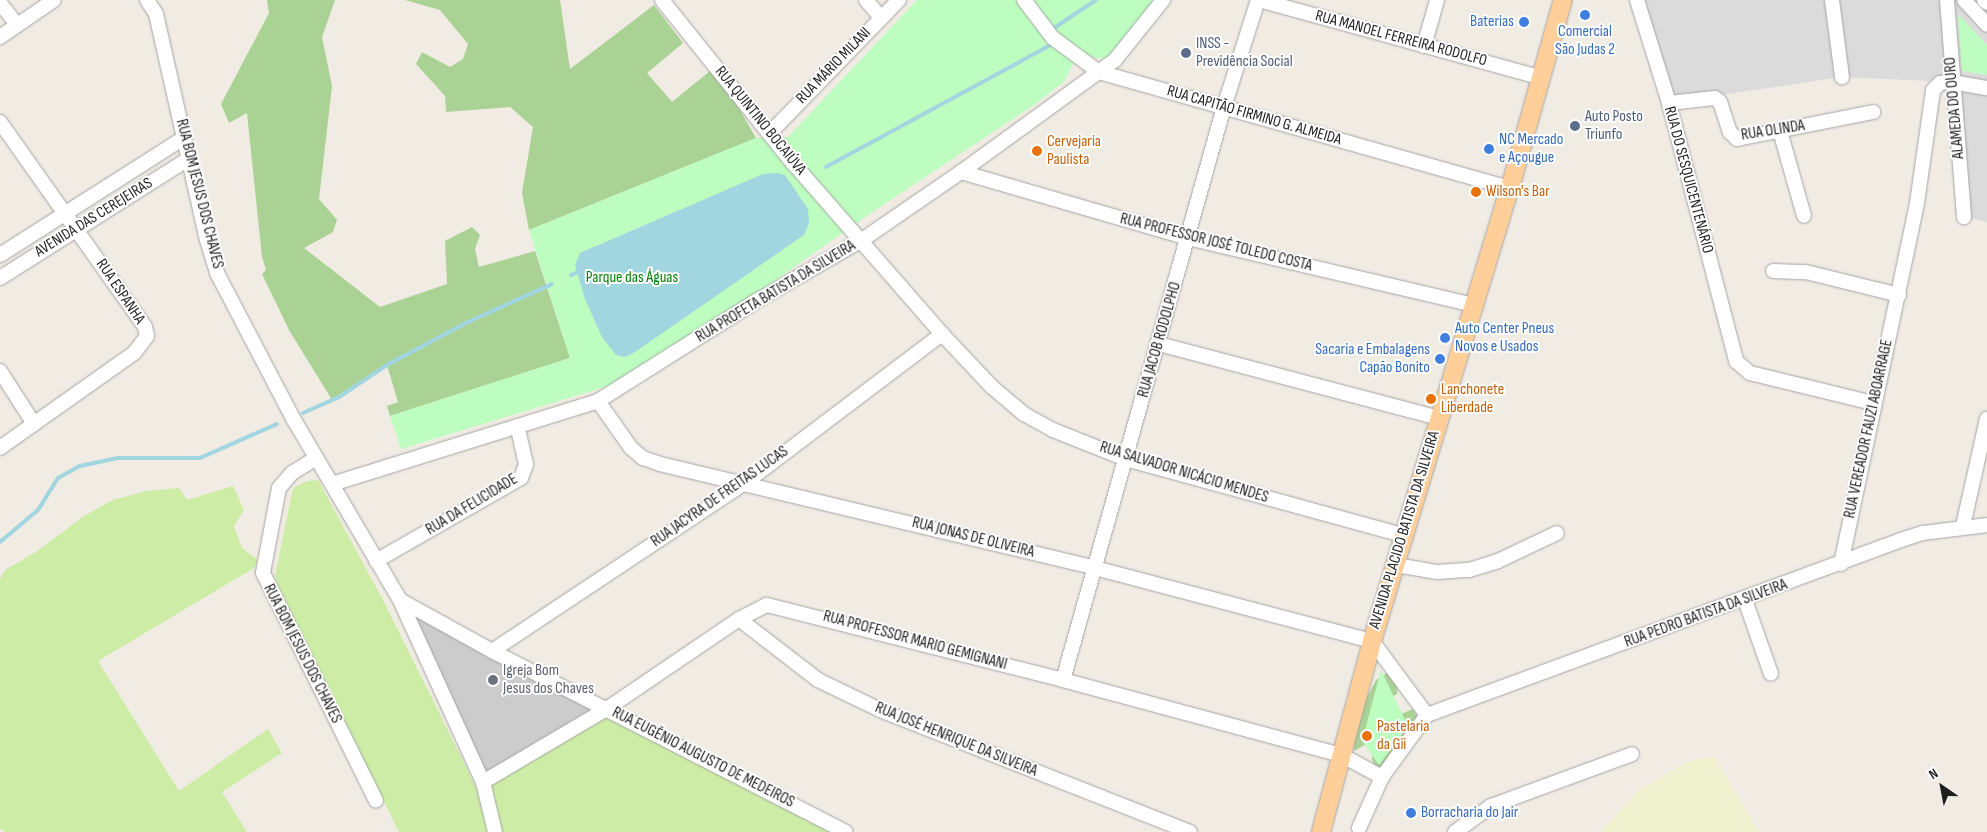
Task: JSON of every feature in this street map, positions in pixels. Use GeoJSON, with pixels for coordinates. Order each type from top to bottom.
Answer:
{"type":"FeatureCollection","features":[{"type":"Feature","properties":{"kind":"main road","name":"AVENIDA PLACIDO BATISTA DA SILVEIRA"},"geometry":{"type":"LineString","coordinates":[[1321,832],[1372,641],[1510,188],[1563,0]]}},
{"type":"Feature","properties":{"kind":"street"},"geometry":{"type":"LineString","coordinates":[[0,37],[54,0]]}},
{"type":"Feature","properties":{"kind":"street","name":"RUA BOM JESUS DOS CHAVES"},"geometry":{"type":"LineString","coordinates":[[147,0],[156,14],[188,159],[218,273],[316,458],[400,600],[483,782],[495,832]]}},
{"type":"Feature","properties":{"kind":"street","name":"RUA QUINTINO BOCAIÚVA"},"geometry":{"type":"LineString","coordinates":[[662,0],[770,133],[862,240]]}},
{"type":"Feature","properties":{"kind":"street"},"geometry":{"type":"LineString","coordinates":[[866,0],[881,18]]}},
{"type":"Feature","properties":{"kind":"street","name":"RUA MÁRIO MILANI"},"geometry":{"type":"LineString","coordinates":[[770,133],[899,0]]}},
{"type":"Feature","properties":{"kind":"street","name":"RUA CAPITÃO FIRMINO G. ALMEIDA"},"geometry":{"type":"LineString","coordinates":[[1024,0],[1053,38],[1099,72],[1510,188]]}},
{"type":"Feature","properties":{"kind":"street","name":"RUA PROFETA BATISTA DA SILVEIRA"},"geometry":{"type":"LineString","coordinates":[[332,484],[598,402],[758,300],[862,240],[961,172],[1115,60],[1163,0]]}},
{"type":"Feature","properties":{"kind":"street","name":"RUA MANOEL FERREIRA RODOLFO"},"geometry":{"type":"LineString","coordinates":[[1259,0],[1542,78]]}},
{"type":"Feature","properties":{"kind":"street","name":"RUA JACOB RODOLPHO"},"geometry":{"type":"LineString","coordinates":[[1063,680],[1159,344],[1224,107],[1259,0]]}},
{"type":"Feature","properties":{"kind":"street"},"geometry":{"type":"LineString","coordinates":[[1424,46],[1437,0]]}},
{"type":"Feature","properties":{"kind":"street","name":"RUA DO SESQUICENTENÁRIO"},"geometry":{"type":"LineString","coordinates":[[1637,0],[1668,103],[1736,361],[1750,373],[1873,403]]}},
{"type":"Feature","properties":{"kind":"street"},"geometry":{"type":"LineString","coordinates":[[1832,0],[1842,77]]}},
{"type":"Feature","properties":{"kind":"street","name":"ALAMEDA DO OURO"},"geometry":{"type":"LineString","coordinates":[[1947,0],[1964,216]]}},
{"type":"Feature","properties":{"kind":"street"},"geometry":{"type":"LineString","coordinates":[[1964,0],[1987,25]]}},
{"type":"Feature","properties":{"kind":"street"},"geometry":{"type":"LineString","coordinates":[[1984,0],[1987,3]]}},
{"type":"Feature","properties":{"kind":"street"},"geometry":{"type":"LineString","coordinates":[[0,3],[18,24]]}},
{"type":"Feature","properties":{"kind":"street"},"geometry":{"type":"LineString","coordinates":[[1952,82],[1987,88]]}},
{"type":"Feature","properties":{"kind":"street","name":"RUA VEREADOR FAUZI ABOARRAGE"},"geometry":{"type":"LineString","coordinates":[[1842,564],[1873,403],[1899,295],[1917,203],[1933,90],[1940,83],[1952,82]]}},
{"type":"Feature","properties":{"kind":"street","name":"RUA OLINDA"},"geometry":{"type":"LineString","coordinates":[[1668,103],[1715,98],[1720,102],[1730,132],[1738,139],[1873,112]]}},
{"type":"Feature","properties":{"kind":"street","name":"RUA ESPANHA"},"geometry":{"type":"LineString","coordinates":[[0,122],[145,327],[147,336],[134,353],[0,448]]}},
{"type":"Feature","properties":{"kind":"street"},"geometry":{"type":"LineString","coordinates":[[1780,132],[1804,216]]}},
{"type":"Feature","properties":{"kind":"street","name":"AVENIDA DAS CEREJEIRAS"},"geometry":{"type":"LineString","coordinates":[[0,255],[184,138]]}},
{"type":"Feature","properties":{"kind":"street","name":"AVENIDA DAS CEREJEIRAS"},"geometry":{"type":"LineString","coordinates":[[0,278],[76,228],[188,159]]}},
{"type":"Feature","properties":{"kind":"street","name":"RUA PROFESSOR JOSÉ TOLEDO COSTA"},"geometry":{"type":"LineString","coordinates":[[961,172],[1188,238],[1473,305]]}},
{"type":"Feature","properties":{"kind":"street","name":"RUA SALVADOR NICÁCIO MENDES"},"geometry":{"type":"LineString","coordinates":[[862,240],[942,334],[992,387],[1024,414],[1053,430],[1126,460],[1405,536]]}},
{"type":"Feature","properties":{"kind":"street"},"geometry":{"type":"LineString","coordinates":[[1773,271],[1806,272],[1899,295]]}},
{"type":"Feature","properties":{"kind":"street","name":"RUA JACYRA DE FREITAS LUCAS"},"geometry":{"type":"LineString","coordinates":[[492,651],[745,483],[942,334]]}},
{"type":"Feature","properties":{"kind":"street"},"geometry":{"type":"LineString","coordinates":[[1159,344],[1439,418]]}},
{"type":"Feature","properties":{"kind":"street"},"geometry":{"type":"LineString","coordinates":[[0,371],[34,424]]}},
{"type":"Feature","properties":{"kind":"street","name":"RUA JONAS DE OLIVEIRA"},"geometry":{"type":"LineString","coordinates":[[598,402],[618,432],[643,458],[1095,568],[1372,641]]}},
{"type":"Feature","properties":{"kind":"street"},"geometry":{"type":"LineString","coordinates":[[1962,526],[1987,419]]}},
{"type":"Feature","properties":{"kind":"street","name":"RUA DA FELICIDADE"},"geometry":{"type":"LineString","coordinates":[[376,561],[521,478],[526,464],[517,426]]}},
{"type":"Feature","properties":{"kind":"street","name":"RUA BOM JESUS DOS CHAVES"},"geometry":{"type":"LineString","coordinates":[[316,458],[288,476],[279,488],[263,573],[376,801]]}},
{"type":"Feature","properties":{"kind":"street","name":"RUA PEDRO BATISTA DA SILVEIRA"},"geometry":{"type":"LineString","coordinates":[[1427,715],[1745,600],[1908,537],[1962,526],[1987,525]]}},
{"type":"Feature","properties":{"kind":"street"},"geometry":{"type":"LineString","coordinates":[[1396,566],[1437,572],[1469,570],[1498,561],[1557,533]]}},
{"type":"Feature","properties":{"kind":"street","name":"RUA EUGÊNIO AUGUSTO DE MEDEIROS"},"geometry":{"type":"LineString","coordinates":[[400,600],[492,651],[608,708],[845,832]]}},
{"type":"Feature","properties":{"kind":"street"},"geometry":{"type":"LineString","coordinates":[[1745,600],[1771,674]]}},
{"type":"Feature","properties":{"kind":"street","name":"RUA PROFESSOR MARIO GEMIGNANI"},"geometry":{"type":"LineString","coordinates":[[483,782],[608,708],[739,619],[760,607],[776,606],[1063,680],[1342,755],[1382,777]]}},
{"type":"Feature","properties":{"kind":"street","name":"RUA JOSÉ HENRIQUE DA SILVEIRA"},"geometry":{"type":"LineString","coordinates":[[739,619],[818,680],[880,710],[1190,832]]}},
{"type":"Feature","properties":{"kind":"street"},"geometry":{"type":"LineString","coordinates":[[1358,831],[1382,777],[1427,715],[1372,641]]}},
{"type":"Feature","properties":{"kind":"street"},"geometry":{"type":"LineString","coordinates":[[1455,832],[1490,806],[1632,754]]}},
{"type":"Feature","properties":{"kind":"shaded area"},"geometry":{"type":"Polygon","coordinates":[[[1637,0],[1987,0],[1987,222],[1964,217],[1952,82],[1842,77],[1669,103],[1637,0]]]}},
{"type":"Feature","properties":{"kind":"shaded area","name":"Igreja Bom Jesus dos Chaves"},"geometry":{"type":"Polygon","coordinates":[[[400,600],[608,708],[483,782],[400,600]]]}},
{"type":"Feature","properties":{"kind":"green space"},"geometry":{"type":"Polygon","coordinates":[[[267,0],[335,0],[322,37],[332,86],[319,199],[337,220],[333,232],[304,248],[380,307],[447,284],[445,241],[472,227],[480,235],[475,249],[479,267],[535,251],[570,358],[390,416],[387,406],[398,402],[387,365],[332,400],[289,330],[262,274],[266,270],[262,257],[247,113],[229,123],[221,104],[269,13],[267,0]]]}},
{"type":"Feature","properties":{"kind":"green space"},"geometry":{"type":"Polygon","coordinates":[[[405,0],[560,0],[570,69],[654,5],[683,43],[647,73],[672,102],[715,67],[756,138],[529,230],[522,193],[533,127],[510,107],[446,112],[445,96],[416,64],[422,52],[450,67],[463,59],[468,44],[440,10],[405,0]]]}},
{"type":"Feature","properties":{"kind":"green space","name":"Parque das Águas"},"geometry":{"type":"Polygon","coordinates":[[[917,0],[1163,0],[1112,59],[1077,56],[1064,82],[1034,105],[865,217],[756,294],[618,383],[401,449],[390,416],[570,358],[529,230],[756,138],[788,137],[917,0]]]}},
{"type":"Feature","properties":{"kind":"green space"},"geometry":{"type":"Polygon","coordinates":[[[1958,14],[1987,45],[1987,75],[1962,71],[1958,14]]]}},
{"type":"Feature","properties":{"kind":"green space"},"geometry":{"type":"Polygon","coordinates":[[[318,480],[382,598],[475,785],[490,832],[399,832],[278,586],[275,576],[292,492],[295,487],[307,481],[318,480]]]}},
{"type":"Feature","properties":{"kind":"green space"},"geometry":{"type":"Polygon","coordinates":[[[233,486],[244,510],[234,526],[242,548],[258,560],[254,568],[98,661],[179,791],[268,729],[282,753],[222,792],[247,832],[5,832],[0,829],[0,579],[5,570],[36,552],[84,516],[113,500],[146,491],[179,488],[187,500],[233,486]]]}},
{"type":"Feature","properties":{"kind":"green space"},"geometry":{"type":"Polygon","coordinates":[[[1381,670],[1408,726],[1379,765],[1362,741],[1381,670]]]}},
{"type":"Feature","properties":{"kind":"green space"},"geometry":{"type":"Polygon","coordinates":[[[1389,672],[1398,683],[1397,694],[1379,704],[1372,741],[1354,751],[1353,732],[1362,707],[1376,680],[1389,672]]]}},
{"type":"Feature","properties":{"kind":"green space"},"geometry":{"type":"Polygon","coordinates":[[[608,708],[845,832],[495,832],[483,782],[608,708]]]}},
{"type":"Feature","properties":{"kind":"green space"},"geometry":{"type":"Polygon","coordinates":[[[1413,709],[1419,721],[1377,771],[1372,759],[1373,748],[1391,718],[1413,709]]]}},
{"type":"Feature","properties":{"kind":"green space"},"geometry":{"type":"Polygon","coordinates":[[[1714,757],[1759,832],[1601,832],[1637,792],[1689,761],[1714,757]]]}},
{"type":"Feature","properties":{"kind":"water"},"geometry":{"type":"Polygon","coordinates":[[[777,173],[785,175],[808,209],[809,224],[804,235],[635,352],[625,357],[616,355],[602,337],[585,299],[575,265],[580,253],[763,174],[777,173]]]}},
{"type":"Feature","properties":{"kind":"waterway"},"geometry":{"type":"LineString","coordinates":[[1054,28],[1096,0]]}},
{"type":"Feature","properties":{"kind":"waterway"},"geometry":{"type":"LineString","coordinates":[[826,167],[1049,46]]}},
{"type":"Feature","properties":{"kind":"waterway"},"geometry":{"type":"LineString","coordinates":[[571,275],[581,271]]}},
{"type":"Feature","properties":{"kind":"waterway"},"geometry":{"type":"LineString","coordinates":[[303,413],[339,397],[387,365],[466,323],[552,284]]}},
{"type":"Feature","properties":{"kind":"waterway"},"geometry":{"type":"LineString","coordinates":[[0,542],[38,510],[58,478],[80,466],[119,458],[200,458],[277,424]]}},
{"type":"Feature","properties":{"kind":"place","name":"Comercial São Judas 2"},"geometry":{"type":"Point","coordinates":[1585,15]}},
{"type":"Feature","properties":{"kind":"place","name":"Baterias"},"geometry":{"type":"Point","coordinates":[1524,22]}},
{"type":"Feature","properties":{"kind":"place","name":"INSS - Previdência Social"},"geometry":{"type":"Point","coordinates":[1186,53]}},
{"type":"Feature","properties":{"kind":"place","name":"Auto Posto Triunfo"},"geometry":{"type":"Point","coordinates":[1575,126]}},
{"type":"Feature","properties":{"kind":"place","name":"NC Mercado e Açougue"},"geometry":{"type":"Point","coordinates":[1489,149]}},
{"type":"Feature","properties":{"kind":"place","name":"Cervejaria Paulista"},"geometry":{"type":"Point","coordinates":[1037,151]}},
{"type":"Feature","properties":{"kind":"place","name":"Wilson's Bar"},"geometry":{"type":"Point","coordinates":[1476,192]}},
{"type":"Feature","properties":{"kind":"place","name":"Auto Center Pneus Novos e Usados"},"geometry":{"type":"Point","coordinates":[1445,338]}},
{"type":"Feature","properties":{"kind":"place","name":"Sacaria e Embalagens Capão Bonito"},"geometry":{"type":"Point","coordinates":[1440,359]}},
{"type":"Feature","properties":{"kind":"place","name":"Lanchonete Liberdade"},"geometry":{"type":"Point","coordinates":[1431,399]}},
{"type":"Feature","properties":{"kind":"place","name":"Igreja Bom Jesus dos Chaves"},"geometry":{"type":"Point","coordinates":[493,680]}},
{"type":"Feature","properties":{"kind":"place","name":"Pastelaria da Gii"},"geometry":{"type":"Point","coordinates":[1367,736]}},
{"type":"Feature","properties":{"kind":"place","name":"Borracharia do Jair"},"geometry":{"type":"Point","coordinates":[1411,813]}}]}
